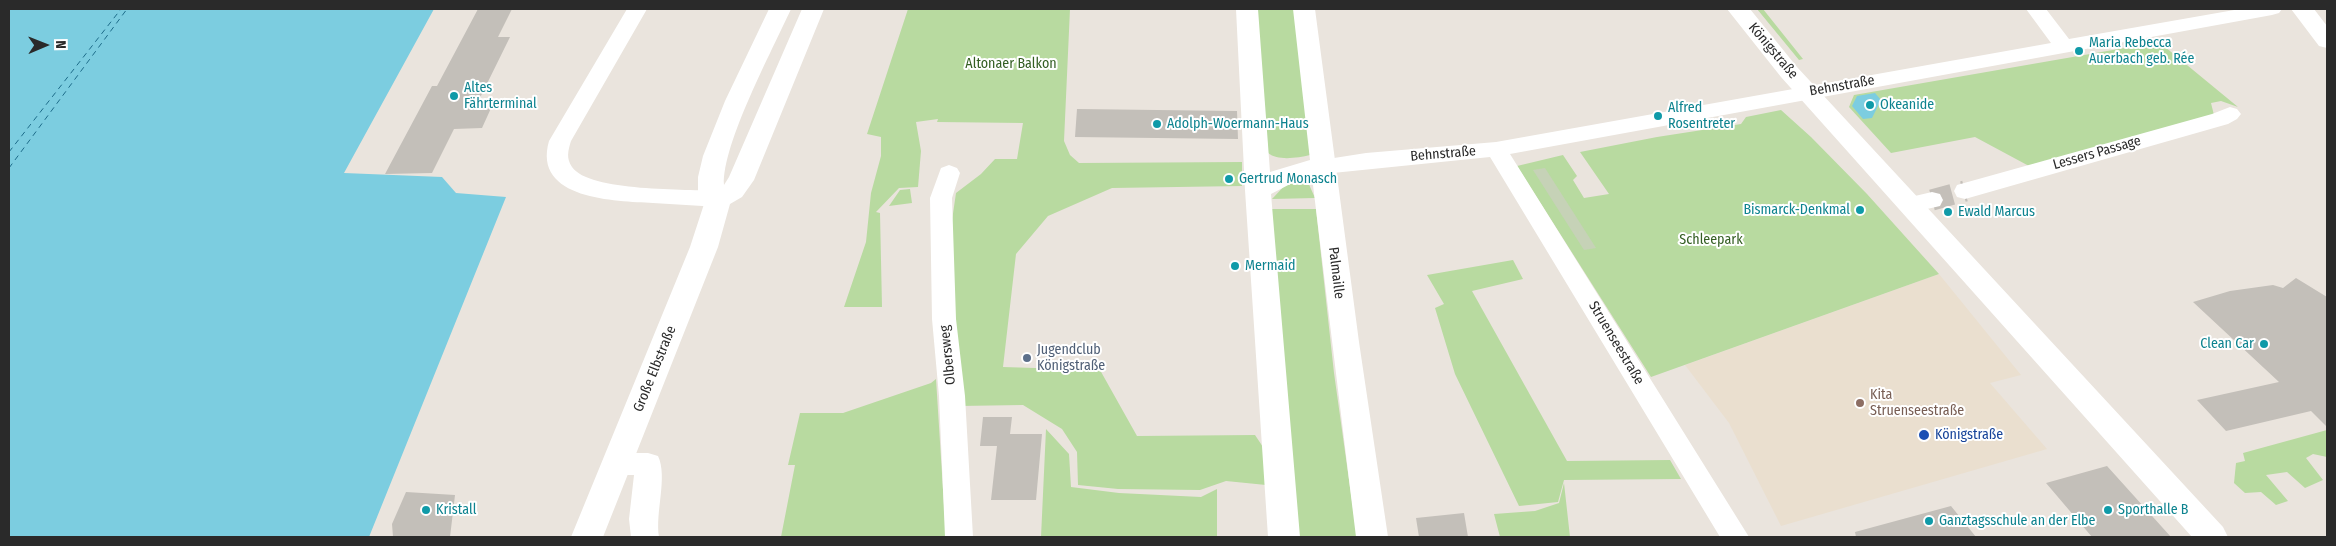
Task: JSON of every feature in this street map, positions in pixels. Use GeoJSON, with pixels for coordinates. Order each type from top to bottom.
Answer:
{"type":"FeatureCollection","features":[{"type":"Feature","properties":{"kind":"main road"},"geometry":{"type":"LineString","coordinates":[[780,9],[733,112],[717,155],[710,181],[712,191],[719,199],[733,190],[741,180],[812,9]]}},
{"type":"Feature","properties":{"kind":"main road"},"geometry":{"type":"LineString","coordinates":[[1247,9],[1258,190],[1284,537]]}},
{"type":"Feature","properties":{"kind":"main road","name":"Palmaille"},"geometry":{"type":"LineString","coordinates":[[1304,9],[1372,537]]}},
{"type":"Feature","properties":{"kind":"main road","name":"Königstraße"},"geometry":{"type":"LineString","coordinates":[[1738,9],[1807,92],[1921,202],[2212,537]]}},
{"type":"Feature","properties":{"kind":"main road"},"geometry":{"type":"LineString","coordinates":[[2302,9],[2327,41]]}},
{"type":"Feature","properties":{"kind":"main road"},"geometry":{"type":"LineString","coordinates":[[1258,190],[1286,175],[1323,166]]}},
{"type":"Feature","properties":{"kind":"main road","name":"Große Elbstraße"},"geometry":{"type":"LineString","coordinates":[[587,537],[704,247],[719,199]]}},
{"type":"Feature","properties":{"kind":"street"},"geometry":{"type":"LineString","coordinates":[[637,9],[560,141],[556,155],[561,169],[570,179],[595,190],[719,199]]}},
{"type":"Feature","properties":{"kind":"street"},"geometry":{"type":"LineString","coordinates":[[2036,9],[2064,46]]}},
{"type":"Feature","properties":{"kind":"street","name":"Behnstraße"},"geometry":{"type":"LineString","coordinates":[[1323,166],[1362,160],[1496,149],[2272,9]]}},
{"type":"Feature","properties":{"kind":"street","name":"Lessers Passage"},"geometry":{"type":"LineString","coordinates":[[1965,191],[2220,119],[2230,114]]}},
{"type":"Feature","properties":{"kind":"street","name":"Struenseestraße"},"geometry":{"type":"LineString","coordinates":[[1496,149],[1735,537]]}},
{"type":"Feature","properties":{"kind":"street","name":"Olbersweg"},"geometry":{"type":"LineString","coordinates":[[949,173],[941,198],[944,319],[952,396],[959,537]]}},
{"type":"Feature","properties":{"kind":"street"},"geometry":{"type":"LineString","coordinates":[[616,464],[648,464],[649,478],[643,526],[645,537]]}},
{"type":"Feature","properties":{"kind":"shaded area","name":"Kita Struenseestraße"},"geometry":{"type":"Polygon","coordinates":[[[1939,274],[2021,375],[1990,383],[2047,449],[1781,526],[1729,423],[1685,365],[1939,274]]]}},
{"type":"Feature","properties":{"kind":"green space","name":"Altonaer Balkon"},"geometry":{"type":"Polygon","coordinates":[[[908,9],[1070,9],[1064,141],[1070,155],[1079,163],[1242,162],[1242,186],[1112,188],[1048,216],[1016,254],[1003,367],[1100,370],[1137,436],[1255,435],[1263,447],[1266,485],[1226,481],[1200,490],[1118,489],[1078,485],[1077,452],[1062,429],[1023,405],[959,406],[949,241],[956,193],[981,174],[995,159],[1017,159],[1023,123],[937,122],[938,119],[916,122],[921,151],[918,187],[899,188],[876,212],[880,213],[882,307],[844,307],[866,242],[871,193],[881,156],[881,137],[867,134],[908,9]]]}},
{"type":"Feature","properties":{"kind":"green space"},"geometry":{"type":"Polygon","coordinates":[[[1257,9],[1295,9],[1310,155],[1282,158],[1268,153],[1257,9]]]}},
{"type":"Feature","properties":{"kind":"green space"},"geometry":{"type":"Polygon","coordinates":[[[1757,9],[1763,9],[1803,59],[1799,60],[1757,9]]]}},
{"type":"Feature","properties":{"kind":"green space"},"geometry":{"type":"Polygon","coordinates":[[[2159,42],[2238,107],[2221,101],[2211,103],[2214,115],[2029,166],[1975,137],[1891,153],[1849,107],[1854,95],[2159,42]]]}},
{"type":"Feature","properties":{"kind":"green space","name":"Schleepark"},"geometry":{"type":"Polygon","coordinates":[[[1781,110],[1811,137],[1867,194],[1939,274],[1651,377],[1517,166],[1563,155],[1577,176],[1573,180],[1584,198],[1609,194],[1580,152],[1657,137],[1741,124],[1746,117],[1781,110]]]}},
{"type":"Feature","properties":{"kind":"green space"},"geometry":{"type":"Polygon","coordinates":[[[1545,168],[1596,248],[1584,250],[1533,170],[1545,168]]]}},
{"type":"Feature","properties":{"kind":"green space"},"geometry":{"type":"Polygon","coordinates":[[[1300,178],[1307,180],[1315,198],[1272,199],[1287,183],[1300,178]]]}},
{"type":"Feature","properties":{"kind":"green space"},"geometry":{"type":"Polygon","coordinates":[[[910,189],[912,203],[889,206],[900,190],[910,189]]]}},
{"type":"Feature","properties":{"kind":"green space"},"geometry":{"type":"Polygon","coordinates":[[[1270,209],[1316,209],[1334,373],[1357,537],[1297,537],[1270,209]]]}},
{"type":"Feature","properties":{"kind":"green space"},"geometry":{"type":"Polygon","coordinates":[[[1513,260],[1523,279],[1472,291],[1567,461],[1670,460],[1681,479],[1564,480],[1558,502],[1519,506],[1455,374],[1435,308],[1444,304],[1427,275],[1513,260]]]}},
{"type":"Feature","properties":{"kind":"green space"},"geometry":{"type":"Polygon","coordinates":[[[936,379],[946,537],[781,537],[795,465],[788,465],[800,413],[843,413],[931,383],[936,379]]]}},
{"type":"Feature","properties":{"kind":"green space"},"geometry":{"type":"Polygon","coordinates":[[[1046,429],[1069,454],[1071,487],[1119,493],[1201,497],[1217,489],[1217,537],[1041,537],[1046,429]]]}},
{"type":"Feature","properties":{"kind":"green space"},"geometry":{"type":"Polygon","coordinates":[[[2327,430],[2327,457],[2313,454],[2306,458],[2323,480],[2305,488],[2287,472],[2266,475],[2288,501],[2276,505],[2261,492],[2245,493],[2234,483],[2236,463],[2245,461],[2243,453],[2327,430]]]}},
{"type":"Feature","properties":{"kind":"green space"},"geometry":{"type":"Polygon","coordinates":[[[1564,483],[1570,537],[1500,537],[1494,514],[1535,511],[1559,503],[1564,483]]]}},
{"type":"Feature","properties":{"kind":"water"},"geometry":{"type":"Polygon","coordinates":[[[9,9],[434,9],[344,173],[442,177],[456,193],[506,197],[369,537],[9,537],[9,9]]]}},
{"type":"Feature","properties":{"kind":"water"},"geometry":{"type":"Polygon","coordinates":[[[1875,93],[1881,100],[1872,118],[1863,119],[1852,106],[1857,96],[1875,93]]]}},
{"type":"Feature","properties":{"kind":"building","name":"Altes Fährterminal"},"geometry":{"type":"Polygon","coordinates":[[[478,9],[512,9],[498,37],[510,37],[476,106],[492,106],[482,128],[454,129],[432,173],[385,174],[432,86],[437,86],[478,9]]]}},
{"type":"Feature","properties":{"kind":"building","name":"Adolph-Woermann-Haus"},"geometry":{"type":"Polygon","coordinates":[[[1077,109],[1237,111],[1238,139],[1075,137],[1077,109]]]}},
{"type":"Feature","properties":{"kind":"building"},"geometry":{"type":"Polygon","coordinates":[[[2296,278],[2327,297],[2327,427],[2311,411],[2226,431],[2197,400],[2279,382],[2193,302],[2230,291],[2273,285],[2283,288],[2296,278]]]}},
{"type":"Feature","properties":{"kind":"building"},"geometry":{"type":"Polygon","coordinates":[[[983,417],[1012,417],[1010,434],[1042,434],[1036,500],[991,500],[997,446],[980,446],[983,417]]]}},
{"type":"Feature","properties":{"kind":"building","name":"Sporthalle B"},"geometry":{"type":"Polygon","coordinates":[[[2107,466],[2171,537],[2092,537],[2046,483],[2107,466]]]}},
{"type":"Feature","properties":{"kind":"building","name":"Kristall"},"geometry":{"type":"Polygon","coordinates":[[[406,492],[455,495],[450,537],[393,537],[392,524],[406,492]]]}},
{"type":"Feature","properties":{"kind":"building","name":"Ganztagsschule an der Elbe"},"geometry":{"type":"Polygon","coordinates":[[[1951,506],[1976,537],[1856,537],[1855,532],[1951,506]]]}},
{"type":"Feature","properties":{"kind":"building"},"geometry":{"type":"Polygon","coordinates":[[[1464,513],[1468,537],[1419,537],[1416,518],[1464,513]]]}},
{"type":"Feature","properties":{"kind":"ferry route"},"geometry":{"type":"LineString","coordinates":[[9,152],[121,9]]}},
{"type":"Feature","properties":{"kind":"ferry route"},"geometry":{"type":"LineString","coordinates":[[9,168],[127,9]]}},
{"type":"Feature","properties":{"kind":"tunnel"},"geometry":{"type":"LineString","coordinates":[[1932,200],[1965,191]]}},
{"type":"Feature","properties":{"kind":"place","name":"Maria Rebecca Auerbach geb. Rée"},"geometry":{"type":"Point","coordinates":[2079,51]}},
{"type":"Feature","properties":{"kind":"place","name":"Altes Fährterminal"},"geometry":{"type":"Point","coordinates":[454,96]}},
{"type":"Feature","properties":{"kind":"place","name":"Okeanide"},"geometry":{"type":"Point","coordinates":[1870,105]}},
{"type":"Feature","properties":{"kind":"place","name":"Alfred Rosentreter"},"geometry":{"type":"Point","coordinates":[1658,116]}},
{"type":"Feature","properties":{"kind":"place","name":"Adolph-Woermann-Haus"},"geometry":{"type":"Point","coordinates":[1157,124]}},
{"type":"Feature","properties":{"kind":"place","name":"Gertrud Monasch"},"geometry":{"type":"Point","coordinates":[1229,179]}},
{"type":"Feature","properties":{"kind":"place","name":"Bismarck-Denkmal"},"geometry":{"type":"Point","coordinates":[1860,210]}},
{"type":"Feature","properties":{"kind":"place","name":"Ewald Marcus"},"geometry":{"type":"Point","coordinates":[1948,212]}},
{"type":"Feature","properties":{"kind":"place","name":"Mermaid"},"geometry":{"type":"Point","coordinates":[1235,266]}},
{"type":"Feature","properties":{"kind":"place","name":"Clean Car"},"geometry":{"type":"Point","coordinates":[2264,344]}},
{"type":"Feature","properties":{"kind":"place","name":"Jugendclub Königstraße"},"geometry":{"type":"Point","coordinates":[1027,358]}},
{"type":"Feature","properties":{"kind":"place","name":"Kita Struenseestraße"},"geometry":{"type":"Point","coordinates":[1860,403]}},
{"type":"Feature","properties":{"kind":"place","name":"Königstraße"},"geometry":{"type":"Point","coordinates":[1924,435]}},
{"type":"Feature","properties":{"kind":"place","name":"Kristall"},"geometry":{"type":"Point","coordinates":[426,510]}},
{"type":"Feature","properties":{"kind":"place","name":"Sporthalle B"},"geometry":{"type":"Point","coordinates":[2108,510]}},
{"type":"Feature","properties":{"kind":"place","name":"Ganztagsschule an der Elbe"},"geometry":{"type":"Point","coordinates":[1929,521]}}]}
